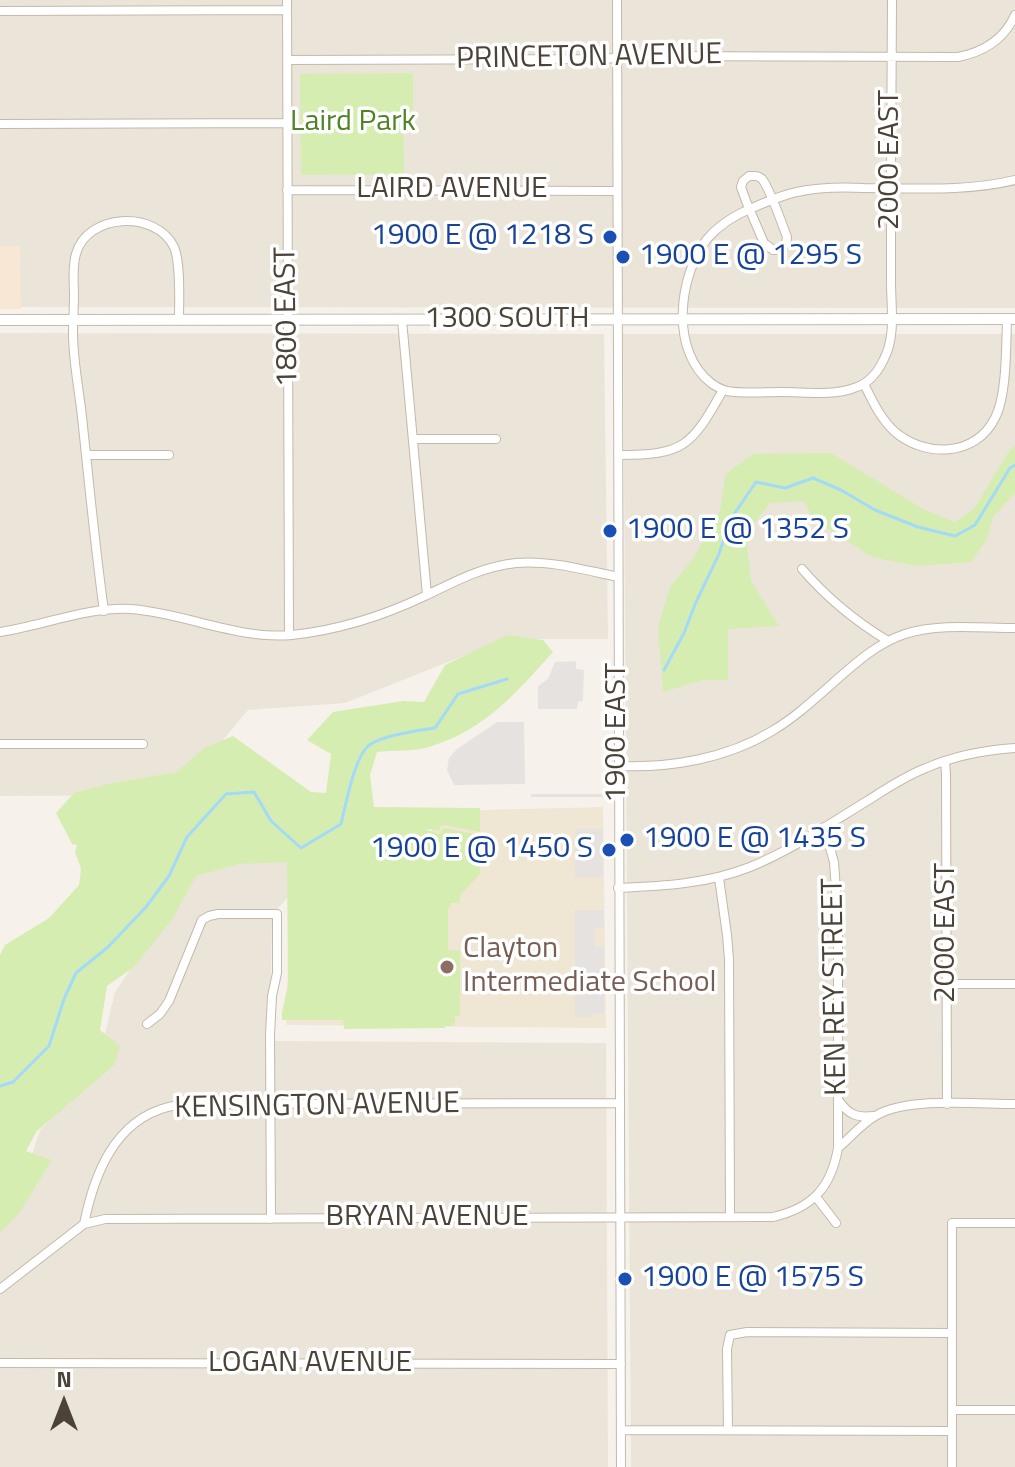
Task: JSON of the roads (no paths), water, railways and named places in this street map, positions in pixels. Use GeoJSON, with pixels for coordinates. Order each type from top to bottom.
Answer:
{"type":"FeatureCollection","features":[{"type":"Feature","properties":{"kind":"street","name":"1800 EAST"},"geometry":{"type":"LineString","coordinates":[[287,0],[289,635]]}},
{"type":"Feature","properties":{"kind":"street","name":"1900 EAST"},"geometry":{"type":"LineString","coordinates":[[617,0],[621,1467]]}},
{"type":"Feature","properties":{"kind":"street","name":"2000 EAST"},"geometry":{"type":"LineString","coordinates":[[864,384],[885,359],[891,320],[892,0]]}},
{"type":"Feature","properties":{"kind":"street"},"geometry":{"type":"LineString","coordinates":[[0,11],[287,10]]}},
{"type":"Feature","properties":{"kind":"street","name":"PRINCETON AVENUE"},"geometry":{"type":"LineString","coordinates":[[287,60],[606,59],[627,56],[949,57],[968,55],[988,47],[1009,28],[1015,15]]}},
{"type":"Feature","properties":{"kind":"street"},"geometry":{"type":"LineString","coordinates":[[0,124],[286,123]]}},
{"type":"Feature","properties":{"kind":"street"},"geometry":{"type":"LineString","coordinates":[[749,176],[761,179],[771,200],[787,237],[786,244],[773,250],[766,246],[741,187],[743,181],[749,176]]}},
{"type":"Feature","properties":{"kind":"street"},"geometry":{"type":"LineString","coordinates":[[1011,319],[999,407],[991,426],[966,446],[947,450],[927,448],[893,430],[864,384],[835,392],[723,390],[703,376],[692,362],[686,346],[684,320],[686,285],[695,258],[707,239],[716,229],[771,200],[820,188],[969,188],[1015,180]]}},
{"type":"Feature","properties":{"kind":"street","name":"LAIRD AVENUE"},"geometry":{"type":"LineString","coordinates":[[287,190],[617,191]]}},
{"type":"Feature","properties":{"kind":"street"},"geometry":{"type":"LineString","coordinates":[[104,611],[73,341],[74,267],[77,250],[84,238],[95,229],[111,223],[148,225],[161,232],[171,242],[177,258],[179,320]]}},
{"type":"Feature","properties":{"kind":"street","name":"1300 SOUTH"},"geometry":{"type":"LineString","coordinates":[[0,320],[1011,319]]}},
{"type":"Feature","properties":{"kind":"street"},"geometry":{"type":"LineString","coordinates":[[402,320],[427,595]]}},
{"type":"Feature","properties":{"kind":"street"},"geometry":{"type":"LineString","coordinates":[[618,455],[657,454],[685,443],[700,429],[723,390]]}},
{"type":"Feature","properties":{"kind":"street"},"geometry":{"type":"LineString","coordinates":[[413,439],[496,439]]}},
{"type":"Feature","properties":{"kind":"street"},"geometry":{"type":"LineString","coordinates":[[86,455],[169,455]]}},
{"type":"Feature","properties":{"kind":"street"},"geometry":{"type":"LineString","coordinates":[[0,632],[104,611],[133,609],[249,632],[289,635],[364,621],[465,576],[497,566],[546,563],[618,577]]}},
{"type":"Feature","properties":{"kind":"street"},"geometry":{"type":"LineString","coordinates":[[802,569],[842,610],[888,641]]}},
{"type":"Feature","properties":{"kind":"street"},"geometry":{"type":"LineString","coordinates":[[618,766],[668,765],[711,757],[748,744],[787,721],[870,652],[902,634],[933,628],[1015,628]]}},
{"type":"Feature","properties":{"kind":"street"},"geometry":{"type":"LineString","coordinates":[[0,744],[143,744]]}},
{"type":"Feature","properties":{"kind":"street"},"geometry":{"type":"LineString","coordinates":[[618,888],[670,886],[719,878],[771,858],[907,777],[945,761],[987,750],[1015,748]]}},
{"type":"Feature","properties":{"kind":"street","name":"2000 EAST"},"geometry":{"type":"LineString","coordinates":[[945,761],[947,1104]]}},
{"type":"Feature","properties":{"kind":"street","name":"KEN REY STREET"},"geometry":{"type":"LineString","coordinates":[[824,827],[831,848],[837,891],[838,1148]]}},
{"type":"Feature","properties":{"kind":"street"},"geometry":{"type":"LineString","coordinates":[[719,878],[729,959],[730,1217]]}},
{"type":"Feature","properties":{"kind":"street"},"geometry":{"type":"LineString","coordinates":[[147,1024],[160,1014],[169,1001],[202,920],[218,914],[277,914],[277,973],[270,1035],[271,1219]]}},
{"type":"Feature","properties":{"kind":"street"},"geometry":{"type":"LineString","coordinates":[[947,984],[1015,984]]}},
{"type":"Feature","properties":{"kind":"street"},"geometry":{"type":"LineString","coordinates":[[838,1100],[853,1115],[875,1116]]}},
{"type":"Feature","properties":{"kind":"street","name":"KENSINGTON AVENUE"},"geometry":{"type":"LineString","coordinates":[[84,1224],[102,1164],[110,1150],[120,1137],[147,1116],[167,1107],[193,1104],[619,1103]]}},
{"type":"Feature","properties":{"kind":"street"},"geometry":{"type":"LineString","coordinates":[[836,1223],[816,1197],[832,1174],[838,1148],[875,1116],[909,1105],[1015,1104]]}},
{"type":"Feature","properties":{"kind":"street","name":"BRYAN AVENUE"},"geometry":{"type":"LineString","coordinates":[[84,1224],[105,1219],[773,1217],[805,1206],[816,1197]]}},
{"type":"Feature","properties":{"kind":"street"},"geometry":{"type":"LineString","coordinates":[[952,1467],[952,1223],[1015,1223]]}},
{"type":"Feature","properties":{"kind":"street"},"geometry":{"type":"LineString","coordinates":[[0,1289],[84,1224]]}},
{"type":"Feature","properties":{"kind":"street"},"geometry":{"type":"LineString","coordinates":[[728,1430],[727,1349],[730,1335],[747,1332],[952,1333]]}},
{"type":"Feature","properties":{"kind":"street","name":"LOGAN AVENUE"},"geometry":{"type":"LineString","coordinates":[[0,1363],[621,1364]]}},
{"type":"Feature","properties":{"kind":"street"},"geometry":{"type":"LineString","coordinates":[[952,1410],[1015,1410]]}},
{"type":"Feature","properties":{"kind":"street"},"geometry":{"type":"LineString","coordinates":[[621,1430],[952,1431]]}},
{"type":"Feature","properties":{"kind":"waterway"},"geometry":{"type":"LineString","coordinates":[[664,670],[719,554],[730,520],[756,482],[785,488],[813,478],[875,510],[918,527],[955,536],[975,525],[1010,468],[1015,465]]}},
{"type":"Feature","properties":{"kind":"waterway"},"geometry":{"type":"LineString","coordinates":[[0,1086],[13,1082],[49,1046],[76,973],[108,947],[146,907],[169,876],[187,837],[226,794],[254,792],[271,821],[301,848],[341,824],[355,771],[368,746],[390,736],[435,728],[458,694],[507,679]]}},
{"type":"Feature","properties":{"kind":"place","name":"1900 E @ 1218 S"},"geometry":{"type":"Point","coordinates":[610,237]}},
{"type":"Feature","properties":{"kind":"place","name":"1900 E @ 1295 S"},"geometry":{"type":"Point","coordinates":[623,257]}},
{"type":"Feature","properties":{"kind":"place","name":"1900 E @ 1352 S"},"geometry":{"type":"Point","coordinates":[610,531]}},
{"type":"Feature","properties":{"kind":"place","name":"1900 E @ 1435 S"},"geometry":{"type":"Point","coordinates":[627,840]}},
{"type":"Feature","properties":{"kind":"place","name":"1900 E @ 1450 S"},"geometry":{"type":"Point","coordinates":[609,850]}},
{"type":"Feature","properties":{"kind":"place","name":"Clayton Intermediate School"},"geometry":{"type":"Point","coordinates":[447,967]}},
{"type":"Feature","properties":{"kind":"place","name":"1900 E @ 1575 S"},"geometry":{"type":"Point","coordinates":[625,1279]}},
{"type":"Feature","properties":{"kind":"park label","name":"Laird Park"},"geometry":{"type":"Point","coordinates":[353,123]}}]}
